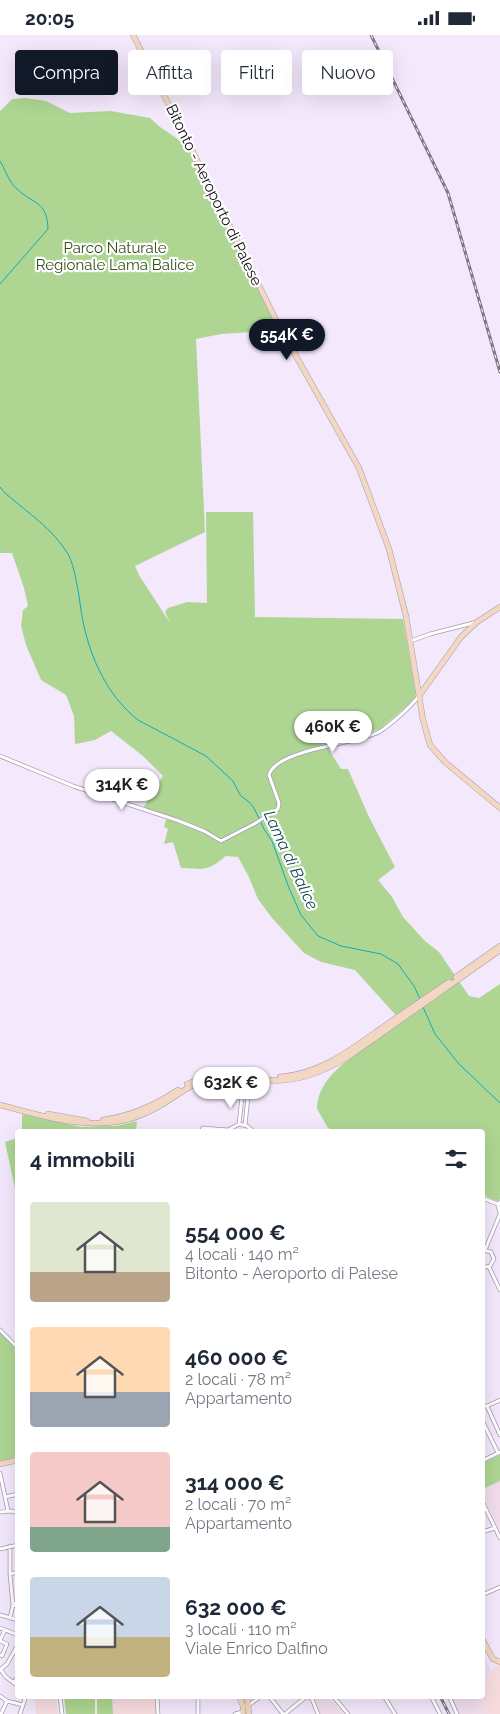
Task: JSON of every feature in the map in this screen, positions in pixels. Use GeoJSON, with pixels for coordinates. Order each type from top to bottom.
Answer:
{"type":"FeatureCollection","features":[{"type":"Feature","properties":{"kind":"main road","name":"Bitonto - Aeroporto di Palese"},"geometry":{"type":"LineString","coordinates":[[133,35],[278,324],[359,468],[389,549],[411,641],[425,728],[430,745],[445,762],[500,808]]}},
{"type":"Feature","properties":{"kind":"main road"},"geometry":{"type":"LineString","coordinates":[[420,696],[461,637],[477,622],[500,607]]}},
{"type":"Feature","properties":{"kind":"main road"},"geometry":{"type":"LineString","coordinates":[[0,1103],[55,1116],[87,1121],[115,1119],[157,1104],[186,1085],[210,1075],[235,1073],[277,1078],[310,1072],[336,1059],[395,1022],[500,946]]}},
{"type":"Feature","properties":{"kind":"main road"},"geometry":{"type":"LineString","coordinates":[[451,982],[500,950]]}},
{"type":"Feature","properties":{"kind":"main road"},"geometry":{"type":"LineString","coordinates":[[0,1464],[15,1461]]}},
{"type":"Feature","properties":{"kind":"main road"},"geometry":{"type":"LineString","coordinates":[[485,1644],[493,1659],[500,1662]]}},
{"type":"Feature","properties":{"kind":"main road"},"geometry":{"type":"LineString","coordinates":[[240,1699],[243,1713]]}},
{"type":"Feature","properties":{"kind":"main road"},"geometry":{"type":"LineString","coordinates":[[248,1699],[250,1714]]}},
{"type":"Feature","properties":{"kind":"street"},"geometry":{"type":"LineString","coordinates":[[411,641],[477,622]]}},
{"type":"Feature","properties":{"kind":"street"},"geometry":{"type":"LineString","coordinates":[[0,756],[73,786],[179,821],[218,840],[224,840],[278,809],[279,803],[269,777],[273,767],[300,754],[378,732],[420,696]]}},
{"type":"Feature","properties":{"kind":"street"},"geometry":{"type":"LineString","coordinates":[[239,1123],[242,1097]]}},
{"type":"Feature","properties":{"kind":"street"},"geometry":{"type":"LineString","coordinates":[[245,1125],[248,1097]]}},
{"type":"Feature","properties":{"kind":"street"},"geometry":{"type":"LineString","coordinates":[[239,1123],[250,1129]]}},
{"type":"Feature","properties":{"kind":"street"},"geometry":{"type":"LineString","coordinates":[[230,1129],[239,1123]]}},
{"type":"Feature","properties":{"kind":"street"},"geometry":{"type":"LineString","coordinates":[[202,1129],[216,1129]]}},
{"type":"Feature","properties":{"kind":"street"},"geometry":{"type":"LineString","coordinates":[[485,1199],[499,1203],[498,1209],[500,1214],[485,1246]]}},
{"type":"Feature","properties":{"kind":"street"},"geometry":{"type":"LineString","coordinates":[[485,1250],[491,1252],[494,1257],[493,1264],[485,1268]]}},
{"type":"Feature","properties":{"kind":"street"},"geometry":{"type":"LineString","coordinates":[[489,1267],[500,1290]]}},
{"type":"Feature","properties":{"kind":"street"},"geometry":{"type":"LineString","coordinates":[[0,1330],[15,1345]]}},
{"type":"Feature","properties":{"kind":"street"},"geometry":{"type":"LineString","coordinates":[[500,1400],[485,1406],[500,1435]]}},
{"type":"Feature","properties":{"kind":"street"},"geometry":{"type":"LineString","coordinates":[[485,1426],[499,1453],[485,1460]]}},
{"type":"Feature","properties":{"kind":"street"},"geometry":{"type":"LineString","coordinates":[[0,1473],[8,1511]]}},
{"type":"Feature","properties":{"kind":"street"},"geometry":{"type":"LineString","coordinates":[[5,1497],[15,1495]]}},
{"type":"Feature","properties":{"kind":"street"},"geometry":{"type":"LineString","coordinates":[[485,1507],[500,1538]]}},
{"type":"Feature","properties":{"kind":"street"},"geometry":{"type":"LineString","coordinates":[[0,1512],[15,1512]]}},
{"type":"Feature","properties":{"kind":"street"},"geometry":{"type":"LineString","coordinates":[[485,1531],[495,1528]]}},
{"type":"Feature","properties":{"kind":"street"},"geometry":{"type":"LineString","coordinates":[[0,1549],[15,1545]]}},
{"type":"Feature","properties":{"kind":"street"},"geometry":{"type":"LineString","coordinates":[[10,1546],[10,1574],[15,1600]]}},
{"type":"Feature","properties":{"kind":"street"},"geometry":{"type":"LineString","coordinates":[[10,1574],[15,1573]]}},
{"type":"Feature","properties":{"kind":"street"},"geometry":{"type":"LineString","coordinates":[[485,1594],[500,1587]]}},
{"type":"Feature","properties":{"kind":"street"},"geometry":{"type":"LineString","coordinates":[[10,1618],[15,1607]]}},
{"type":"Feature","properties":{"kind":"street"},"geometry":{"type":"LineString","coordinates":[[0,1615],[15,1619]]}},
{"type":"Feature","properties":{"kind":"street"},"geometry":{"type":"LineString","coordinates":[[0,1628],[15,1634]]}},
{"type":"Feature","properties":{"kind":"street"},"geometry":{"type":"LineString","coordinates":[[0,1655],[2,1656],[7,1644],[0,1640],[5,1630]]}},
{"type":"Feature","properties":{"kind":"street"},"geometry":{"type":"LineString","coordinates":[[0,1676],[1,1670],[7,1664],[15,1650]]}},
{"type":"Feature","properties":{"kind":"street"},"geometry":{"type":"LineString","coordinates":[[1,1670],[14,1683]]}},
{"type":"Feature","properties":{"kind":"street"},"geometry":{"type":"LineString","coordinates":[[0,1697],[23,1705]]}},
{"type":"Feature","properties":{"kind":"street"},"geometry":{"type":"LineString","coordinates":[[20,1714],[25,1699]]}},
{"type":"Feature","properties":{"kind":"street"},"geometry":{"type":"LineString","coordinates":[[60,1699],[62,1714]]}},
{"type":"Feature","properties":{"kind":"street"},"geometry":{"type":"LineString","coordinates":[[157,1699],[158,1714]]}},
{"type":"Feature","properties":{"kind":"street"},"geometry":{"type":"LineString","coordinates":[[198,1699],[198,1714]]}},
{"type":"Feature","properties":{"kind":"street"},"geometry":{"type":"LineString","coordinates":[[249,1705],[257,1699]]}},
{"type":"Feature","properties":{"kind":"street"},"geometry":{"type":"LineString","coordinates":[[272,1699],[284,1714],[303,1699]]}},
{"type":"Feature","properties":{"kind":"street"},"geometry":{"type":"LineString","coordinates":[[312,1699],[318,1714]]}},
{"type":"Feature","properties":{"kind":"street"},"geometry":{"type":"LineString","coordinates":[[336,1699],[348,1714]]}},
{"type":"Feature","properties":{"kind":"street"},"geometry":{"type":"LineString","coordinates":[[386,1699],[395,1714]]}},
{"type":"Feature","properties":{"kind":"street"},"geometry":{"type":"LineString","coordinates":[[432,1699],[439,1714]]}},
{"type":"Feature","properties":{"kind":"street"},"geometry":{"type":"LineString","coordinates":[[450,1699],[457,1714]]}},
{"type":"Feature","properties":{"kind":"street"},"geometry":{"type":"LineString","coordinates":[[1,1714],[7,1701]]}},
{"type":"Feature","properties":{"kind":"street"},"geometry":{"type":"LineString","coordinates":[[292,1708],[296,1714]]}},
{"type":"Feature","properties":{"kind":"street"},"geometry":{"type":"LineString","coordinates":[[235,1714],[243,1713]]}},
{"type":"Feature","properties":{"kind":"shaded area"},"geometry":{"type":"Polygon","coordinates":[[[500,1481],[500,1531],[485,1499],[485,1488],[500,1481]]]}},
{"type":"Feature","properties":{"kind":"shaded area"},"geometry":{"type":"Polygon","coordinates":[[[485,1658],[491,1672],[485,1689],[485,1658]]]}},
{"type":"Feature","properties":{"kind":"shaded area"},"geometry":{"type":"Polygon","coordinates":[[[500,1665],[500,1714],[487,1714],[481,1702],[482,1699],[485,1699],[485,1690],[494,1668],[500,1665]]]}},
{"type":"Feature","properties":{"kind":"shaded area"},"geometry":{"type":"Polygon","coordinates":[[[35,1699],[56,1699],[58,1714],[36,1714],[35,1699]]]}},
{"type":"Feature","properties":{"kind":"shaded area"},"geometry":{"type":"Polygon","coordinates":[[[112,1699],[155,1699],[157,1714],[113,1714],[112,1699]]]}},
{"type":"Feature","properties":{"kind":"shaded area"},"geometry":{"type":"Polygon","coordinates":[[[315,1699],[330,1699],[344,1714],[320,1714],[315,1699]]]}},
{"type":"Feature","properties":{"kind":"shaded area"},"geometry":{"type":"Polygon","coordinates":[[[452,1699],[482,1699],[487,1714],[459,1714],[452,1699]]]}},
{"type":"Feature","properties":{"kind":"green space","name":"Parco Naturale Regionale Lama Balice"},"geometry":{"type":"Polygon","coordinates":[[[25,98],[46,101],[70,113],[111,111],[150,118],[188,146],[281,330],[221,334],[196,339],[205,532],[135,566],[170,623],[165,612],[168,608],[187,602],[207,603],[206,512],[253,512],[255,617],[403,619],[416,693],[415,698],[380,729],[321,745],[290,756],[326,745],[341,769],[348,769],[369,817],[395,867],[378,880],[392,897],[403,917],[425,941],[439,952],[469,996],[479,998],[500,984],[500,1199],[497,1201],[485,1196],[485,1129],[328,1128],[317,1109],[320,1094],[327,1081],[337,1069],[401,1021],[355,970],[321,962],[304,953],[272,918],[258,899],[238,857],[226,856],[214,865],[205,868],[181,868],[173,842],[164,844],[168,829],[164,827],[167,817],[143,808],[163,776],[143,756],[111,731],[95,740],[75,744],[74,716],[66,695],[41,680],[26,645],[21,626],[23,610],[28,606],[24,588],[12,553],[0,553],[0,111],[12,99],[25,98]]]}},
{"type":"Feature","properties":{"kind":"green space"},"geometry":{"type":"Polygon","coordinates":[[[22,1114],[81,1127],[116,1126],[137,1121],[136,1129],[22,1129],[22,1114]]]}},
{"type":"Feature","properties":{"kind":"green space"},"geometry":{"type":"Polygon","coordinates":[[[15,1139],[15,1189],[5,1142],[15,1139]]]}},
{"type":"Feature","properties":{"kind":"green space"},"geometry":{"type":"Polygon","coordinates":[[[0,1333],[15,1348],[15,1458],[0,1461],[0,1333]]]}},
{"type":"Feature","properties":{"kind":"green space"},"geometry":{"type":"Polygon","coordinates":[[[500,1455],[500,1481],[485,1488],[485,1462],[500,1455]]]}},
{"type":"Feature","properties":{"kind":"green space"},"geometry":{"type":"Polygon","coordinates":[[[64,1699],[95,1699],[95,1714],[66,1714],[64,1699]]]}},
{"type":"Feature","properties":{"kind":"green space"},"geometry":{"type":"Polygon","coordinates":[[[97,1699],[112,1699],[113,1714],[97,1714],[97,1699]]]}},
{"type":"Feature","properties":{"kind":"waterway","name":"Lama di Balice"},"geometry":{"type":"LineString","coordinates":[[0,161],[14,185],[42,208],[45,213],[48,229],[0,284]]}},
{"type":"Feature","properties":{"kind":"waterway","name":"Lama di Balice"},"geometry":{"type":"LineString","coordinates":[[0,487],[47,529],[68,554],[75,573],[88,641],[99,671],[116,698],[138,720],[206,756],[233,781],[240,795],[254,808],[272,841],[301,915],[318,936],[341,946],[381,954],[398,964],[414,986],[420,999]]}},
{"type":"Feature","properties":{"kind":"waterway","name":"Lama di Balice"},"geometry":{"type":"LineString","coordinates":[[423,1007],[435,1034],[459,1064],[500,1103]]}},
{"type":"Feature","properties":{"kind":"railway"},"geometry":{"type":"LineString","coordinates":[[371,35],[448,193],[500,372]]}},
{"type":"Feature","properties":{"kind":"railway"},"geometry":{"type":"LineString","coordinates":[[442,1699],[449,1714]]}}]}
